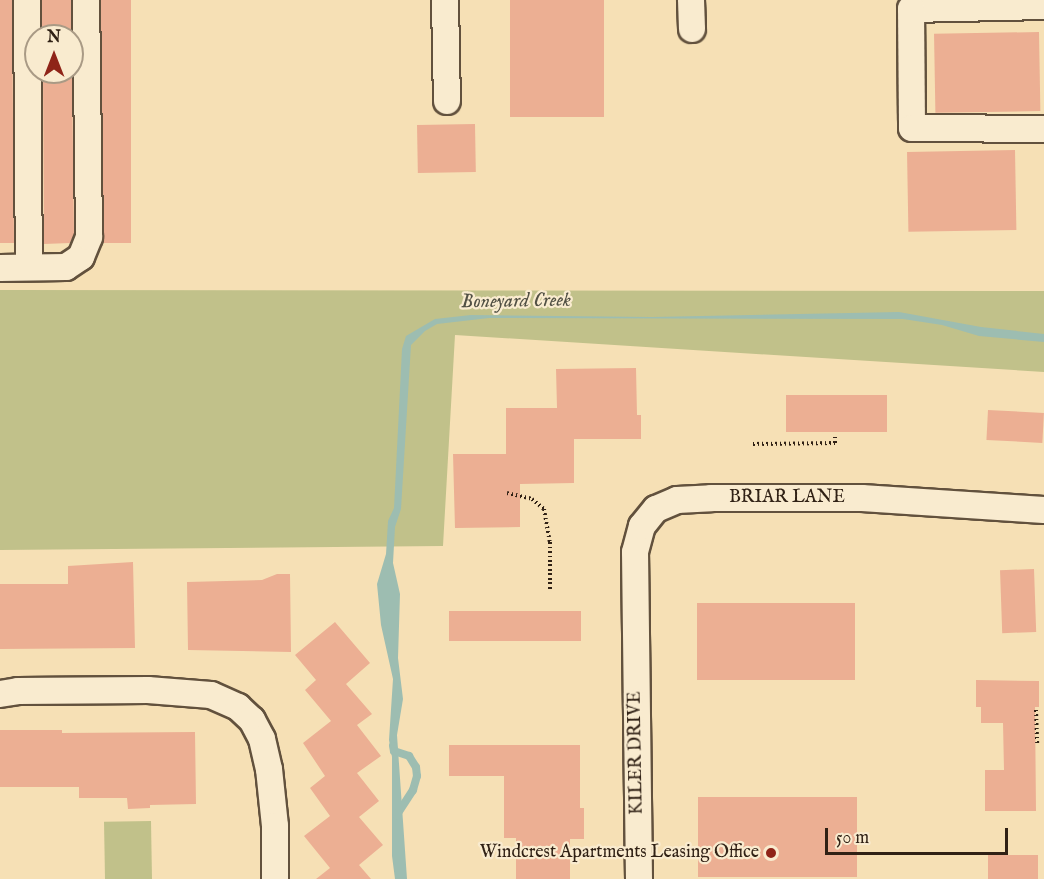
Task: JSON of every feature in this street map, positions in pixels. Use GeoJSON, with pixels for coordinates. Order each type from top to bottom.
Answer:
{"type":"FeatureCollection","features":[{"type":"Feature","properties":{"kind":"street"},"geometry":{"type":"LineString","coordinates":[[27,0],[29,267]]}},
{"type":"Feature","properties":{"kind":"street"},"geometry":{"type":"LineString","coordinates":[[0,268],[66,267],[81,257],[89,237],[86,0]]}},
{"type":"Feature","properties":{"kind":"street"},"geometry":{"type":"LineString","coordinates":[[445,0],[447,101]]}},
{"type":"Feature","properties":{"kind":"street"},"geometry":{"type":"LineString","coordinates":[[692,0],[692,29]]}},
{"type":"Feature","properties":{"kind":"street"},"geometry":{"type":"LineString","coordinates":[[1044,6],[911,9],[912,128],[1044,129]]}},
{"type":"Feature","properties":{"kind":"street","name":"BRIAR LANE"},"geometry":{"type":"LineString","coordinates":[[636,628],[635,552],[642,526],[656,509],[677,500],[862,498],[1044,510]]}},
{"type":"Feature","properties":{"kind":"street","name":"KILER DRIVE"},"geometry":{"type":"LineString","coordinates":[[636,628],[639,879]]}},
{"type":"Feature","properties":{"kind":"street"},"geometry":{"type":"LineString","coordinates":[[0,694],[18,691],[148,690],[211,695],[238,707],[252,720],[262,739],[269,769],[275,826],[275,879]]}},
{"type":"Feature","properties":{"kind":"path"},"geometry":{"type":"LineString","coordinates":[[753,444],[835,443],[835,435]]}},
{"type":"Feature","properties":{"kind":"path"},"geometry":{"type":"LineString","coordinates":[[507,493],[532,499],[544,509],[550,542],[550,590]]}},
{"type":"Feature","properties":{"kind":"path"},"geometry":{"type":"LineString","coordinates":[[1036,710],[1037,745]]}},
{"type":"Feature","properties":{"kind":"green space"},"geometry":{"type":"Polygon","coordinates":[[[0,290],[1044,291],[1044,372],[455,335],[443,546],[0,550],[0,290]]]}},
{"type":"Feature","properties":{"kind":"green space"},"geometry":{"type":"Polygon","coordinates":[[[151,821],[152,879],[105,879],[104,822],[151,821]]]}},
{"type":"Feature","properties":{"kind":"shaded area"},"geometry":{"type":"Polygon","coordinates":[[[899,312],[981,327],[1044,334],[1044,342],[979,336],[942,325],[903,319],[489,318],[437,324],[425,331],[411,345],[401,509],[395,527],[393,563],[400,594],[398,658],[403,699],[397,735],[407,879],[395,879],[392,856],[392,757],[389,740],[393,679],[381,625],[377,584],[386,554],[388,521],[394,508],[402,349],[406,336],[435,319],[471,315],[652,317],[899,312]]]}},
{"type":"Feature","properties":{"kind":"building"},"geometry":{"type":"Polygon","coordinates":[[[0,0],[12,0],[14,243],[0,243],[0,0]]]}},
{"type":"Feature","properties":{"kind":"building"},"geometry":{"type":"Polygon","coordinates":[[[42,0],[71,0],[71,24],[42,24],[42,0]]]}},
{"type":"Feature","properties":{"kind":"building"},"geometry":{"type":"Polygon","coordinates":[[[101,0],[131,0],[131,243],[101,243],[101,0]]]}},
{"type":"Feature","properties":{"kind":"building"},"geometry":{"type":"Polygon","coordinates":[[[510,0],[604,0],[604,117],[510,117],[510,0]]]}},
{"type":"Feature","properties":{"kind":"building"},"geometry":{"type":"Polygon","coordinates":[[[1039,32],[1040,111],[935,113],[934,34],[1039,32]]]}},
{"type":"Feature","properties":{"kind":"building"},"geometry":{"type":"Polygon","coordinates":[[[43,84],[72,84],[74,234],[70,243],[44,244],[43,84]]]}},
{"type":"Feature","properties":{"kind":"building"},"geometry":{"type":"Polygon","coordinates":[[[475,124],[476,172],[418,173],[417,125],[475,124]]]}},
{"type":"Feature","properties":{"kind":"building"},"geometry":{"type":"Polygon","coordinates":[[[1015,150],[1016,230],[908,232],[907,152],[1015,150]]]}},
{"type":"Feature","properties":{"kind":"building"},"geometry":{"type":"Polygon","coordinates":[[[636,368],[637,415],[641,415],[641,439],[574,439],[574,483],[520,484],[520,527],[455,528],[453,454],[506,454],[506,408],[557,408],[556,369],[636,368]]]}},
{"type":"Feature","properties":{"kind":"building"},"geometry":{"type":"Polygon","coordinates":[[[786,395],[887,395],[887,432],[786,432],[786,395]]]}},
{"type":"Feature","properties":{"kind":"building"},"geometry":{"type":"Polygon","coordinates":[[[988,410],[1044,413],[1042,443],[986,440],[988,410]]]}},
{"type":"Feature","properties":{"kind":"building"},"geometry":{"type":"Polygon","coordinates":[[[133,562],[135,648],[0,649],[0,584],[68,584],[68,566],[133,562]]]}},
{"type":"Feature","properties":{"kind":"building"},"geometry":{"type":"Polygon","coordinates":[[[1034,569],[1036,632],[1002,633],[1000,570],[1034,569]]]}},
{"type":"Feature","properties":{"kind":"building"},"geometry":{"type":"Polygon","coordinates":[[[277,574],[290,574],[291,652],[188,650],[187,582],[262,580],[277,574]]]}},
{"type":"Feature","properties":{"kind":"building"},"geometry":{"type":"Polygon","coordinates":[[[697,603],[855,603],[855,680],[697,680],[697,603]]]}},
{"type":"Feature","properties":{"kind":"building"},"geometry":{"type":"Polygon","coordinates":[[[449,611],[581,611],[581,641],[449,641],[449,611]]]}},
{"type":"Feature","properties":{"kind":"building"},"geometry":{"type":"Polygon","coordinates":[[[335,622],[370,663],[346,684],[372,714],[357,725],[381,756],[357,773],[379,801],[359,817],[383,845],[359,865],[371,879],[316,879],[330,868],[304,836],[330,816],[310,788],[325,776],[303,743],[331,721],[305,690],[316,680],[295,655],[335,622]]]}},
{"type":"Feature","properties":{"kind":"building"},"geometry":{"type":"Polygon","coordinates":[[[976,680],[1039,681],[1039,707],[1035,707],[1036,811],[985,811],[985,770],[1004,770],[1003,723],[981,723],[981,707],[976,707],[976,680]]]}},
{"type":"Feature","properties":{"kind":"building"},"geometry":{"type":"Polygon","coordinates":[[[0,730],[62,730],[62,733],[195,732],[196,804],[150,805],[150,808],[128,809],[127,798],[79,798],[79,787],[0,787],[0,730]]]}},
{"type":"Feature","properties":{"kind":"building"},"geometry":{"type":"Polygon","coordinates":[[[449,745],[580,745],[580,808],[584,808],[584,839],[570,839],[570,879],[516,879],[516,838],[504,838],[504,776],[449,776],[449,745]]]}},
{"type":"Feature","properties":{"kind":"building"},"geometry":{"type":"Polygon","coordinates":[[[698,797],[857,797],[857,877],[698,877],[698,797]]]}},
{"type":"Feature","properties":{"kind":"building"},"geometry":{"type":"Polygon","coordinates":[[[988,855],[1038,855],[1038,879],[988,879],[988,855]]]}},
{"type":"Feature","properties":{"kind":"waterway","name":"Boneyard Creek"},"geometry":{"type":"LineString","coordinates":[[393,746],[394,751],[409,756],[416,767],[417,776],[413,790],[397,815]]}},
{"type":"Feature","properties":{"kind":"place","name":"Windcrest Apartments Leasing Office"},"geometry":{"type":"Point","coordinates":[771,853]}}]}
